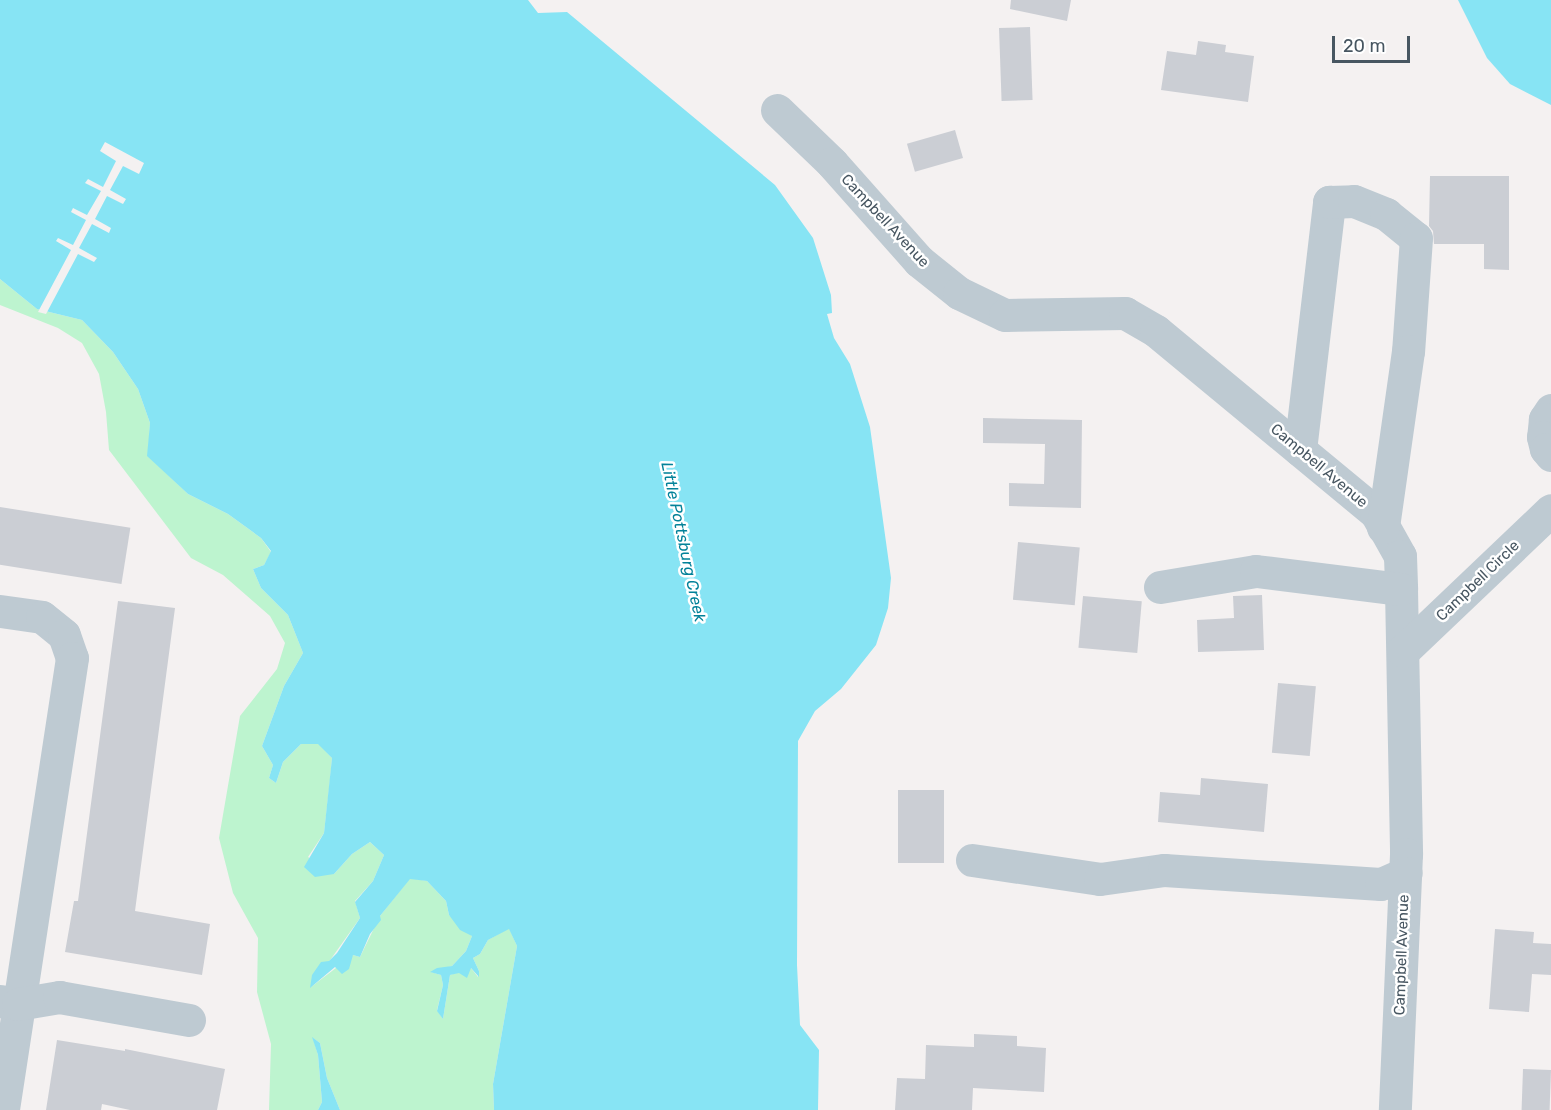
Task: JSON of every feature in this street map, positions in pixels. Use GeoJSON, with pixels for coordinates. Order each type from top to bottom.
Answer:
{"type":"FeatureCollection","features":[{"type":"Feature","properties":{"kind":"street","name":"Campbell Avenue"},"geometry":{"type":"LineString","coordinates":[[777,110],[832,163],[919,261],[959,293],[1005,315],[1125,313],[1156,331],[1376,513],[1400,556],[1406,873],[1395,1110]]}},
{"type":"Feature","properties":{"kind":"street"},"geometry":{"type":"LineString","coordinates":[[1300,450],[1329,202],[1354,201],[1386,214],[1416,238],[1408,351],[1383,526]]}},
{"type":"Feature","properties":{"kind":"street"},"geometry":{"type":"LineString","coordinates":[[1551,410],[1545,419],[1543,437],[1546,449],[1551,455]]}},
{"type":"Feature","properties":{"kind":"street","name":"Campbell Circle"},"geometry":{"type":"LineString","coordinates":[[1403,651],[1551,510]]}},
{"type":"Feature","properties":{"kind":"street"},"geometry":{"type":"LineString","coordinates":[[1160,587],[1256,571],[1401,589]]}},
{"type":"Feature","properties":{"kind":"street"},"geometry":{"type":"LineString","coordinates":[[0,611],[42,617],[64,635],[72,658],[9,1003],[3,1110]]}},
{"type":"Feature","properties":{"kind":"street"},"geometry":{"type":"LineString","coordinates":[[972,860],[1100,879],[1164,870],[1381,884],[1406,873]]}},
{"type":"Feature","properties":{"kind":"street"},"geometry":{"type":"LineString","coordinates":[[9,1003],[58,996],[189,1020]]}},
{"type":"Feature","properties":{"kind":"green space"},"geometry":{"type":"Polygon","coordinates":[[[0,279],[37,309],[82,320],[113,352],[138,389],[150,423],[148,456],[188,494],[228,514],[261,538],[271,552],[264,565],[253,569],[261,588],[288,615],[303,653],[284,686],[262,746],[273,765],[269,778],[276,783],[283,762],[301,744],[318,743],[332,758],[324,833],[308,857],[334,874],[352,854],[370,842],[384,855],[373,881],[355,901],[360,918],[311,987],[353,955],[360,957],[380,916],[410,878],[427,881],[446,901],[449,915],[472,936],[466,951],[452,966],[431,972],[441,975],[443,985],[437,1010],[443,1019],[450,975],[471,968],[478,977],[479,971],[473,958],[480,954],[488,940],[509,928],[517,946],[493,1084],[494,1110],[340,1110],[327,1078],[320,1043],[313,1038],[318,1055],[322,1102],[318,1110],[269,1110],[271,1044],[257,992],[258,938],[233,893],[219,838],[240,716],[277,669],[285,643],[270,616],[223,575],[191,558],[109,450],[106,412],[99,374],[82,343],[58,328],[0,305],[0,279]]]}},
{"type":"Feature","properties":{"kind":"water","name":"Little Pottsburg Creek"},"geometry":{"type":"Polygon","coordinates":[[[0,0],[528,0],[538,13],[567,12],[775,185],[813,238],[831,295],[832,313],[827,314],[834,338],[850,364],[870,427],[891,578],[888,608],[876,645],[841,689],[815,711],[798,741],[797,965],[800,1025],[819,1050],[818,1110],[494,1110],[493,1084],[517,946],[509,929],[488,940],[480,954],[473,958],[479,971],[479,977],[471,968],[467,978],[459,973],[450,975],[443,1019],[437,1011],[443,985],[441,975],[430,972],[437,968],[452,966],[466,951],[472,936],[460,930],[449,915],[446,901],[427,881],[410,879],[380,916],[381,920],[370,934],[360,957],[353,955],[349,969],[342,974],[335,967],[310,988],[312,975],[321,962],[329,961],[337,953],[360,918],[355,902],[373,881],[384,855],[370,842],[352,854],[334,874],[315,877],[304,867],[324,833],[332,758],[318,744],[301,744],[283,762],[276,783],[269,778],[273,765],[262,746],[284,686],[303,653],[288,615],[261,588],[253,569],[264,565],[271,551],[261,538],[228,514],[188,494],[147,456],[150,423],[138,389],[113,352],[82,320],[37,309],[0,279],[0,0]]]}},
{"type":"Feature","properties":{"kind":"water"},"geometry":{"type":"Polygon","coordinates":[[[1458,0],[1551,0],[1551,105],[1510,84],[1487,58],[1458,0]]]}},
{"type":"Feature","properties":{"kind":"water"},"geometry":{"type":"Polygon","coordinates":[[[312,1037],[320,1043],[327,1078],[340,1110],[318,1110],[322,1102],[318,1055],[312,1037]]]}},
{"type":"Feature","properties":{"kind":"pier"},"geometry":{"type":"Polygon","coordinates":[[[105,142],[144,163],[139,174],[123,166],[110,190],[126,199],[123,204],[107,196],[95,219],[111,228],[109,233],[92,224],[79,248],[97,258],[94,262],[78,254],[46,314],[38,312],[71,250],[56,241],[58,238],[73,245],[86,220],[71,212],[73,208],[87,215],[101,191],[85,183],[88,179],[103,187],[116,161],[100,151],[105,142]]]}},
{"type":"Feature","properties":{"kind":"building"},"geometry":{"type":"Polygon","coordinates":[[[1011,0],[1071,0],[1067,21],[1010,9],[1011,0]]]}},
{"type":"Feature","properties":{"kind":"building"},"geometry":{"type":"Polygon","coordinates":[[[1030,27],[1033,100],[1002,101],[999,28],[1030,27]]]}},
{"type":"Feature","properties":{"kind":"building"},"geometry":{"type":"Polygon","coordinates":[[[1198,41],[1226,45],[1225,52],[1254,56],[1248,102],[1161,90],[1167,51],[1196,55],[1198,41]]]}},
{"type":"Feature","properties":{"kind":"building"},"geometry":{"type":"Polygon","coordinates":[[[955,130],[963,158],[915,172],[907,144],[955,130]]]}},
{"type":"Feature","properties":{"kind":"building"},"geometry":{"type":"Polygon","coordinates":[[[1430,176],[1509,176],[1509,270],[1484,269],[1484,244],[1434,244],[1433,231],[1429,226],[1430,176]]]}},
{"type":"Feature","properties":{"kind":"building"},"geometry":{"type":"Polygon","coordinates":[[[983,418],[1082,420],[1081,508],[1009,506],[1009,483],[1044,484],[1045,444],[983,443],[983,418]]]}},
{"type":"Feature","properties":{"kind":"building"},"geometry":{"type":"Polygon","coordinates":[[[0,507],[130,528],[121,584],[0,565],[0,507]]]}},
{"type":"Feature","properties":{"kind":"building"},"geometry":{"type":"Polygon","coordinates":[[[1018,542],[1080,547],[1075,605],[1013,600],[1018,542]]]}},
{"type":"Feature","properties":{"kind":"building"},"geometry":{"type":"Polygon","coordinates":[[[1262,595],[1264,650],[1198,652],[1197,620],[1234,618],[1233,596],[1262,595]]]}},
{"type":"Feature","properties":{"kind":"building"},"geometry":{"type":"Polygon","coordinates":[[[1083,596],[1142,601],[1137,653],[1078,648],[1083,596]]]}},
{"type":"Feature","properties":{"kind":"building"},"geometry":{"type":"Polygon","coordinates":[[[118,601],[175,608],[135,911],[210,924],[202,975],[65,952],[74,901],[78,901],[118,601]]]}},
{"type":"Feature","properties":{"kind":"building"},"geometry":{"type":"Polygon","coordinates":[[[1278,683],[1316,686],[1310,756],[1272,753],[1278,683]]]}},
{"type":"Feature","properties":{"kind":"building"},"geometry":{"type":"Polygon","coordinates":[[[1201,778],[1268,784],[1264,832],[1158,822],[1160,792],[1200,795],[1201,778]]]}},
{"type":"Feature","properties":{"kind":"building"},"geometry":{"type":"Polygon","coordinates":[[[898,790],[944,790],[944,863],[898,863],[898,790]]]}},
{"type":"Feature","properties":{"kind":"building"},"geometry":{"type":"Polygon","coordinates":[[[1495,929],[1534,932],[1533,943],[1551,944],[1551,975],[1532,974],[1529,1012],[1489,1009],[1495,929]]]}},
{"type":"Feature","properties":{"kind":"building"},"geometry":{"type":"Polygon","coordinates":[[[974,1034],[1017,1036],[1017,1046],[1046,1048],[1044,1092],[973,1088],[972,1110],[895,1110],[897,1078],[925,1079],[926,1045],[974,1047],[974,1034]]]}},
{"type":"Feature","properties":{"kind":"building"},"geometry":{"type":"Polygon","coordinates":[[[57,1040],[125,1051],[125,1049],[225,1069],[217,1110],[130,1110],[102,1104],[101,1110],[46,1110],[57,1040]]]}},
{"type":"Feature","properties":{"kind":"building"},"geometry":{"type":"Polygon","coordinates":[[[1523,1069],[1551,1070],[1550,1110],[1522,1110],[1523,1069]]]}}]}
